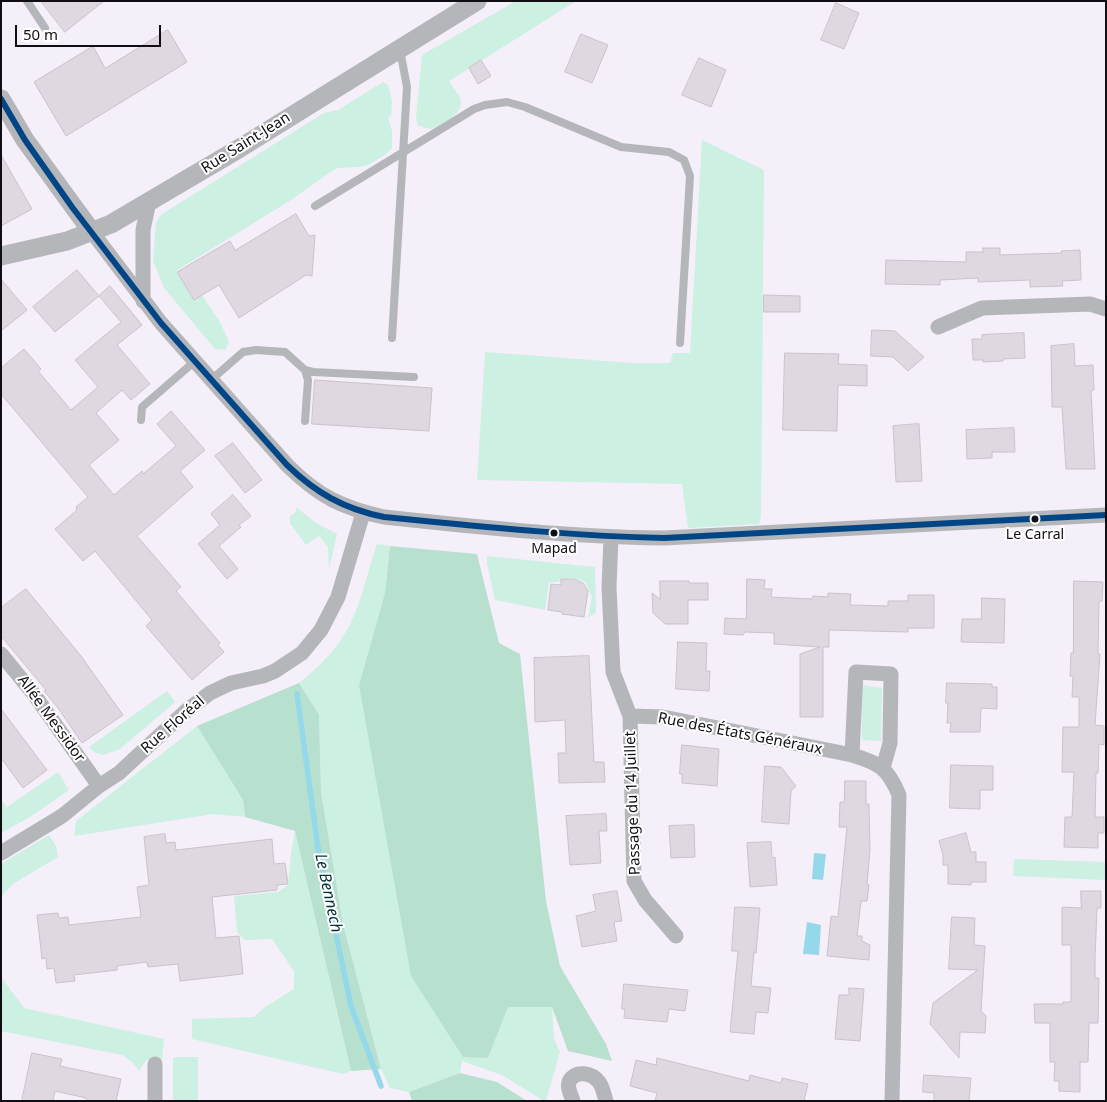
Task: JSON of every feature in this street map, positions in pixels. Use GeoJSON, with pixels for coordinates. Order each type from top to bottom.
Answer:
{"type":"FeatureCollection","features":[{"type":"Feature","properties":{"kind":"street","name":"Rue Saint-Jean"},"geometry":{"type":"LineString","coordinates":[[1,256],[55,244],[111,224],[477,1]]}},
{"type":"Feature","properties":{"kind":"street"},"geometry":{"type":"LineString","coordinates":[[1,99],[24,140],[143,300],[194,362],[306,483],[328,498],[363,513],[411,520],[550,533],[664,538],[1106,515]]}},
{"type":"Feature","properties":{"kind":"street"},"geometry":{"type":"LineString","coordinates":[[143,300],[143,230],[149,202]]}},
{"type":"Feature","properties":{"kind":"street"},"geometry":{"type":"LineString","coordinates":[[938,327],[982,308],[1090,304],[1106,309]]}},
{"type":"Feature","properties":{"kind":"street","name":"Rue Floréal"},"geometry":{"type":"LineString","coordinates":[[1,852],[62,816],[119,772],[210,693],[231,684],[275,671],[302,653],[321,630],[338,597],[363,513]]}},
{"type":"Feature","properties":{"kind":"street"},"geometry":{"type":"LineString","coordinates":[[611,537],[610,587],[613,672],[630,716]]}},
{"type":"Feature","properties":{"kind":"street","name":"Allée Messidor"},"geometry":{"type":"LineString","coordinates":[[1,654],[34,692],[99,786]]}},
{"type":"Feature","properties":{"kind":"street"},"geometry":{"type":"LineString","coordinates":[[852,755],[856,672],[891,674],[890,743],[882,768]]}},
{"type":"Feature","properties":{"kind":"street","name":"Rue des États Généraux"},"geometry":{"type":"LineString","coordinates":[[630,716],[663,718],[852,755],[871,761],[892,778],[899,795],[892,1101]]}},
{"type":"Feature","properties":{"kind":"street","name":"Passage du 14 Juillet"},"geometry":{"type":"LineString","coordinates":[[630,716],[634,881],[645,900],[676,936]]}},
{"type":"Feature","properties":{"kind":"street"},"geometry":{"type":"LineString","coordinates":[[155,1101],[156,1064]]}},
{"type":"Feature","properties":{"kind":"street"},"geometry":{"type":"LineString","coordinates":[[574,1101],[569,1090],[569,1082],[574,1075],[581,1073],[592,1075],[600,1083],[606,1101]]}},
{"type":"Feature","properties":{"kind":"lane"},"geometry":{"type":"LineString","coordinates":[[27,1],[45,28]]}},
{"type":"Feature","properties":{"kind":"lane"},"geometry":{"type":"LineString","coordinates":[[392,338],[407,87],[400,48]]}},
{"type":"Feature","properties":{"kind":"lane"},"geometry":{"type":"LineString","coordinates":[[315,206],[485,104],[507,102],[525,107],[620,147],[669,152],[684,160],[690,176],[680,343]]}},
{"type":"Feature","properties":{"kind":"lane"},"geometry":{"type":"LineString","coordinates":[[211,380],[244,352],[256,350],[285,352],[305,370],[313,372],[414,377]]}},
{"type":"Feature","properties":{"kind":"lane"},"geometry":{"type":"LineString","coordinates":[[141,420],[142,407],[194,362]]}},
{"type":"Feature","properties":{"kind":"lane"},"geometry":{"type":"LineString","coordinates":[[305,370],[308,380],[306,421]]}},
{"type":"Feature","properties":{"kind":"green space"},"geometry":{"type":"Polygon","coordinates":[[[516,1],[576,1],[449,81],[460,98],[461,104],[456,114],[432,129],[418,126],[416,118],[422,55],[516,1]]]}},
{"type":"Feature","properties":{"kind":"green space"},"geometry":{"type":"Polygon","coordinates":[[[383,82],[388,85],[392,101],[391,116],[388,118],[392,131],[392,148],[385,155],[368,165],[338,168],[291,200],[176,271],[194,299],[202,295],[220,322],[229,342],[225,350],[215,349],[164,288],[153,261],[156,222],[162,214],[324,113],[338,110],[383,82]]]}},
{"type":"Feature","properties":{"kind":"green space"},"geometry":{"type":"Polygon","coordinates":[[[702,140],[764,170],[761,517],[759,524],[688,528],[682,484],[477,480],[485,352],[632,363],[670,363],[673,353],[690,353],[702,140]]]}},
{"type":"Feature","properties":{"kind":"green space"},"geometry":{"type":"Polygon","coordinates":[[[296,507],[316,523],[337,534],[329,569],[328,547],[319,536],[306,545],[290,523],[290,516],[296,512],[296,507]]]}},
{"type":"Feature","properties":{"kind":"green space"},"geometry":{"type":"Polygon","coordinates":[[[377,544],[390,546],[385,593],[359,685],[488,1058],[508,1007],[552,1007],[554,1039],[560,1052],[546,1101],[502,1075],[462,1061],[460,1073],[409,1092],[390,1088],[381,1069],[343,924],[321,792],[319,716],[299,683],[316,669],[336,647],[347,630],[358,606],[377,544]]]}},
{"type":"Feature","properties":{"kind":"green space"},"geometry":{"type":"Polygon","coordinates":[[[390,546],[477,554],[499,643],[520,654],[546,901],[560,966],[606,1044],[612,1061],[568,1051],[552,1007],[508,1007],[488,1058],[463,1057],[411,976],[359,685],[385,593],[390,546]]]}},
{"type":"Feature","properties":{"kind":"green space"},"geometry":{"type":"Polygon","coordinates":[[[487,556],[595,567],[596,613],[588,617],[592,597],[585,582],[574,578],[560,578],[559,582],[549,582],[545,610],[495,600],[487,556]]]}},
{"type":"Feature","properties":{"kind":"green space"},"geometry":{"type":"Polygon","coordinates":[[[299,683],[319,715],[321,792],[343,924],[381,1069],[351,1071],[295,831],[245,817],[243,800],[197,726],[299,683]]]}},
{"type":"Feature","properties":{"kind":"green space"},"geometry":{"type":"Polygon","coordinates":[[[862,685],[882,688],[881,741],[862,740],[862,685]]]}},
{"type":"Feature","properties":{"kind":"green space"},"geometry":{"type":"Polygon","coordinates":[[[167,691],[175,702],[120,749],[103,755],[94,752],[89,747],[167,691]]]}},
{"type":"Feature","properties":{"kind":"green space"},"geometry":{"type":"Polygon","coordinates":[[[197,726],[243,800],[245,817],[213,814],[74,836],[76,821],[197,726]]]}},
{"type":"Feature","properties":{"kind":"green space"},"geometry":{"type":"Polygon","coordinates":[[[58,772],[69,790],[30,817],[1,833],[1,800],[7,807],[58,772]]]}},
{"type":"Feature","properties":{"kind":"green space"},"geometry":{"type":"Polygon","coordinates":[[[295,831],[351,1071],[343,1074],[192,1039],[192,1019],[254,1017],[265,1007],[294,989],[294,971],[272,939],[245,940],[237,932],[234,896],[278,892],[288,885],[295,831]]]}},
{"type":"Feature","properties":{"kind":"green space"},"geometry":{"type":"Polygon","coordinates":[[[49,835],[56,846],[58,857],[13,884],[1,897],[1,864],[49,835]]]}},
{"type":"Feature","properties":{"kind":"green space"},"geometry":{"type":"Polygon","coordinates":[[[1014,859],[1106,862],[1106,880],[1013,876],[1014,859]]]}},
{"type":"Feature","properties":{"kind":"green space"},"geometry":{"type":"Polygon","coordinates":[[[1,977],[24,1008],[164,1039],[162,1062],[146,1060],[139,1071],[131,1061],[122,1055],[1,1031],[1,977]]]}},
{"type":"Feature","properties":{"kind":"green space"},"geometry":{"type":"Polygon","coordinates":[[[198,1057],[198,1101],[173,1101],[173,1058],[198,1057]]]}},
{"type":"Feature","properties":{"kind":"green space"},"geometry":{"type":"Polygon","coordinates":[[[460,1073],[497,1082],[527,1101],[412,1101],[409,1092],[460,1073]]]}},
{"type":"Feature","properties":{"kind":"water"},"geometry":{"type":"Polygon","coordinates":[[[814,853],[826,854],[823,880],[812,879],[814,853]]]}},
{"type":"Feature","properties":{"kind":"water"},"geometry":{"type":"Polygon","coordinates":[[[807,922],[821,925],[819,955],[803,954],[807,922]]]}},
{"type":"Feature","properties":{"kind":"building"},"geometry":{"type":"Polygon","coordinates":[[[41,1],[104,1],[65,32],[41,1]]]}},
{"type":"Feature","properties":{"kind":"building"},"geometry":{"type":"Polygon","coordinates":[[[836,3],[859,13],[844,49],[821,40],[836,3]]]}},
{"type":"Feature","properties":{"kind":"building"},"geometry":{"type":"Polygon","coordinates":[[[168,30],[187,62],[66,136],[34,82],[93,46],[105,68],[168,30]]]}},
{"type":"Feature","properties":{"kind":"building"},"geometry":{"type":"Polygon","coordinates":[[[581,34],[608,45],[592,83],[565,72],[581,34]]]}},
{"type":"Feature","properties":{"kind":"building"},"geometry":{"type":"Polygon","coordinates":[[[699,58],[726,70],[711,107],[682,95],[699,58]]]}},
{"type":"Feature","properties":{"kind":"building"},"geometry":{"type":"Polygon","coordinates":[[[481,60],[491,76],[478,84],[469,68],[481,60]]]}},
{"type":"Feature","properties":{"kind":"building"},"geometry":{"type":"Polygon","coordinates":[[[1,155],[32,209],[1,226],[1,155]]]}},
{"type":"Feature","properties":{"kind":"building"},"geometry":{"type":"Polygon","coordinates":[[[296,214],[309,236],[315,235],[312,276],[306,275],[239,318],[219,285],[194,300],[177,272],[230,241],[235,250],[296,214]]]}},
{"type":"Feature","properties":{"kind":"building"},"geometry":{"type":"Polygon","coordinates":[[[983,248],[1000,248],[1000,255],[1062,253],[1061,251],[1080,250],[1081,280],[1062,281],[1063,286],[1030,287],[1030,280],[978,282],[978,278],[940,280],[940,285],[885,284],[886,260],[966,262],[966,252],[983,252],[983,248]]]}},
{"type":"Feature","properties":{"kind":"building"},"geometry":{"type":"Polygon","coordinates":[[[77,270],[99,296],[55,332],[33,307],[77,270]]]}},
{"type":"Feature","properties":{"kind":"building"},"geometry":{"type":"Polygon","coordinates":[[[1,279],[27,310],[1,331],[1,279]]]}},
{"type":"Feature","properties":{"kind":"building"},"geometry":{"type":"Polygon","coordinates":[[[110,286],[142,325],[117,345],[150,384],[131,400],[122,390],[96,413],[119,440],[89,465],[114,495],[142,471],[143,474],[176,446],[157,424],[171,411],[205,450],[180,471],[193,487],[137,536],[181,587],[176,591],[220,643],[218,645],[224,652],[192,680],[146,626],[152,620],[95,551],[83,561],[55,529],[77,510],[76,507],[88,497],[1,394],[1,368],[24,349],[41,369],[38,371],[71,410],[98,387],[75,360],[121,322],[99,296],[110,286]]]}},
{"type":"Feature","properties":{"kind":"building"},"geometry":{"type":"Polygon","coordinates":[[[764,295],[800,296],[800,312],[764,312],[764,295]]]}},
{"type":"Feature","properties":{"kind":"building"},"geometry":{"type":"Polygon","coordinates":[[[872,330],[895,331],[924,357],[908,371],[893,357],[871,356],[872,330]]]}},
{"type":"Feature","properties":{"kind":"building"},"geometry":{"type":"Polygon","coordinates":[[[1024,333],[1025,358],[983,362],[983,360],[973,360],[972,339],[982,339],[982,335],[1024,333]]]}},
{"type":"Feature","properties":{"kind":"building"},"geometry":{"type":"Polygon","coordinates":[[[1074,344],[1075,366],[1093,365],[1094,390],[1091,391],[1095,469],[1066,469],[1062,407],[1052,407],[1051,346],[1074,344]]]}},
{"type":"Feature","properties":{"kind":"building"},"geometry":{"type":"Polygon","coordinates":[[[785,353],[839,354],[838,364],[867,365],[867,386],[838,385],[837,431],[783,430],[785,353]]]}},
{"type":"Feature","properties":{"kind":"building"},"geometry":{"type":"Polygon","coordinates":[[[315,380],[432,388],[429,431],[312,424],[315,380]]]}},
{"type":"Feature","properties":{"kind":"building"},"geometry":{"type":"Polygon","coordinates":[[[919,424],[922,481],[896,482],[893,426],[919,424]]]}},
{"type":"Feature","properties":{"kind":"building"},"geometry":{"type":"Polygon","coordinates":[[[1014,428],[1015,452],[992,452],[992,458],[967,459],[966,430],[1014,428]]]}},
{"type":"Feature","properties":{"kind":"building"},"geometry":{"type":"Polygon","coordinates":[[[233,443],[262,480],[245,493],[215,456],[233,443]]]}},
{"type":"Feature","properties":{"kind":"building"},"geometry":{"type":"Polygon","coordinates":[[[233,495],[251,516],[239,525],[241,527],[219,546],[238,569],[227,579],[198,544],[220,525],[211,514],[233,495]]]}},
{"type":"Feature","properties":{"kind":"building"},"geometry":{"type":"Polygon","coordinates":[[[561,579],[574,579],[583,583],[588,591],[584,617],[548,610],[551,584],[561,585],[561,579]]]}},
{"type":"Feature","properties":{"kind":"building"},"geometry":{"type":"Polygon","coordinates":[[[747,579],[765,580],[764,589],[772,589],[771,597],[812,599],[813,596],[828,597],[828,593],[851,594],[850,605],[888,606],[888,601],[908,601],[908,595],[934,595],[934,628],[908,628],[908,632],[829,630],[829,647],[823,647],[823,717],[800,717],[800,654],[820,647],[774,644],[774,633],[745,632],[743,635],[724,634],[725,618],[746,619],[747,579]]]}},
{"type":"Feature","properties":{"kind":"building"},"geometry":{"type":"Polygon","coordinates":[[[660,581],[708,583],[708,600],[688,600],[688,624],[665,624],[653,613],[652,593],[660,599],[660,581]]]}},
{"type":"Feature","properties":{"kind":"building"},"geometry":{"type":"Polygon","coordinates":[[[1074,581],[1103,582],[1102,601],[1099,601],[1098,654],[1100,654],[1095,725],[1104,726],[1104,745],[1099,744],[1095,817],[1104,817],[1104,833],[1098,833],[1098,848],[1064,847],[1065,817],[1072,817],[1074,772],[1062,772],[1063,727],[1079,727],[1079,697],[1072,697],[1073,676],[1070,676],[1071,653],[1073,653],[1074,581]]]}},
{"type":"Feature","properties":{"kind":"building"},"geometry":{"type":"Polygon","coordinates":[[[26,589],[81,656],[123,715],[82,743],[44,691],[46,690],[1,636],[1,608],[26,589]]]}},
{"type":"Feature","properties":{"kind":"building"},"geometry":{"type":"Polygon","coordinates":[[[982,598],[1005,599],[1004,643],[961,642],[962,619],[981,619],[982,598]]]}},
{"type":"Feature","properties":{"kind":"building"},"geometry":{"type":"Polygon","coordinates":[[[678,642],[707,643],[706,671],[710,671],[709,691],[676,689],[678,642]]]}},
{"type":"Feature","properties":{"kind":"building"},"geometry":{"type":"Polygon","coordinates":[[[589,656],[594,762],[604,762],[605,782],[559,783],[558,753],[566,753],[565,720],[535,722],[534,658],[589,656]]]}},
{"type":"Feature","properties":{"kind":"building"},"geometry":{"type":"Polygon","coordinates":[[[947,683],[992,684],[992,687],[997,687],[997,709],[981,708],[980,732],[950,732],[951,723],[947,723],[947,683]]]}},
{"type":"Feature","properties":{"kind":"building"},"geometry":{"type":"Polygon","coordinates":[[[1,709],[47,770],[23,788],[1,758],[1,709]]]}},
{"type":"Feature","properties":{"kind":"building"},"geometry":{"type":"Polygon","coordinates":[[[682,745],[719,749],[717,786],[682,783],[682,774],[680,774],[682,745]]]}},
{"type":"Feature","properties":{"kind":"building"},"geometry":{"type":"Polygon","coordinates":[[[951,765],[993,766],[993,790],[980,790],[980,809],[950,808],[951,765]]]}},
{"type":"Feature","properties":{"kind":"building"},"geometry":{"type":"Polygon","coordinates":[[[765,766],[781,767],[796,786],[791,791],[789,824],[762,822],[765,766]]]}},
{"type":"Feature","properties":{"kind":"building"},"geometry":{"type":"Polygon","coordinates":[[[845,781],[866,781],[866,804],[869,804],[870,850],[867,884],[869,885],[867,901],[861,901],[857,936],[862,936],[862,941],[870,945],[869,960],[827,956],[831,916],[838,917],[847,827],[839,827],[840,802],[844,802],[845,781]]]}},
{"type":"Feature","properties":{"kind":"building"},"geometry":{"type":"Polygon","coordinates":[[[606,814],[607,831],[599,831],[601,863],[570,865],[566,816],[606,814]]]}},
{"type":"Feature","properties":{"kind":"building"},"geometry":{"type":"Polygon","coordinates":[[[694,825],[695,857],[671,858],[669,826],[694,825]]]}},
{"type":"Feature","properties":{"kind":"building"},"geometry":{"type":"Polygon","coordinates":[[[966,833],[971,852],[976,852],[976,862],[986,862],[986,882],[971,882],[971,885],[948,884],[948,865],[943,865],[943,855],[939,841],[966,833]]]}},
{"type":"Feature","properties":{"kind":"building"},"geometry":{"type":"Polygon","coordinates":[[[165,834],[166,843],[175,842],[176,850],[272,839],[274,864],[285,863],[288,884],[277,885],[277,890],[212,897],[216,938],[239,936],[243,974],[180,981],[178,964],[148,967],[147,962],[117,966],[117,970],[74,975],[75,981],[56,983],[54,968],[47,969],[46,958],[42,959],[37,915],[58,913],[59,918],[68,917],[69,925],[141,917],[137,887],[149,885],[144,837],[165,834]]]}},
{"type":"Feature","properties":{"kind":"building"},"geometry":{"type":"Polygon","coordinates":[[[771,842],[772,858],[775,857],[777,885],[750,887],[747,843],[771,842]]]}},
{"type":"Feature","properties":{"kind":"building"},"geometry":{"type":"Polygon","coordinates":[[[617,891],[622,921],[614,922],[617,941],[582,947],[576,916],[596,911],[593,895],[617,891]]]}},
{"type":"Feature","properties":{"kind":"building"},"geometry":{"type":"Polygon","coordinates":[[[1081,891],[1101,891],[1101,908],[1097,908],[1095,958],[1095,978],[1099,978],[1098,1023],[1089,1023],[1088,1062],[1080,1062],[1080,1092],[1059,1091],[1059,1081],[1054,1081],[1055,1062],[1050,1062],[1050,1023],[1035,1023],[1034,1004],[1063,1004],[1063,1002],[1071,1002],[1071,945],[1062,945],[1062,907],[1081,908],[1081,891]]]}},
{"type":"Feature","properties":{"kind":"building"},"geometry":{"type":"Polygon","coordinates":[[[735,907],[760,908],[751,986],[771,988],[768,1013],[756,1012],[754,1034],[730,1032],[738,951],[732,951],[735,907]]]}},
{"type":"Feature","properties":{"kind":"building"},"geometry":{"type":"Polygon","coordinates":[[[952,917],[975,918],[974,945],[985,946],[981,1011],[986,1016],[985,1033],[960,1032],[959,1058],[930,1024],[933,1003],[978,970],[949,969],[952,917]]]}},
{"type":"Feature","properties":{"kind":"building"},"geometry":{"type":"Polygon","coordinates":[[[624,984],[688,990],[685,1011],[669,1009],[667,1022],[624,1018],[625,1009],[622,1009],[624,984]]]}},
{"type":"Feature","properties":{"kind":"building"},"geometry":{"type":"Polygon","coordinates":[[[849,988],[864,989],[860,1041],[835,1039],[839,995],[849,995],[849,988]]]}},
{"type":"Feature","properties":{"kind":"building"},"geometry":{"type":"Polygon","coordinates":[[[32,1053],[62,1059],[60,1066],[121,1079],[116,1101],[86,1101],[86,1098],[55,1091],[53,1101],[22,1101],[32,1053]]]}},
{"type":"Feature","properties":{"kind":"building"},"geometry":{"type":"Polygon","coordinates":[[[657,1058],[749,1081],[750,1075],[781,1083],[782,1078],[808,1084],[804,1101],[655,1101],[657,1093],[630,1086],[636,1060],[656,1065],[657,1058]]]}},
{"type":"Feature","properties":{"kind":"building"},"geometry":{"type":"Polygon","coordinates":[[[924,1075],[971,1078],[969,1101],[934,1101],[934,1093],[923,1092],[924,1075]]]}},
{"type":"Feature","properties":{"kind":"waterway","name":"Le Bennech"},"geometry":{"type":"LineString","coordinates":[[297,694],[318,848],[351,1006],[381,1086]]}},
{"type":"Feature","properties":{"kind":"transit line"},"geometry":{"type":"LineString","coordinates":[[1,99],[25,140],[72,207],[161,323],[287,465],[320,492],[356,509],[384,517],[489,527],[559,533],[664,538],[1106,515]]}},
{"type":"Feature","properties":{"kind":"place","name":"Le Carral"},"geometry":{"type":"Point","coordinates":[1035,519]}},
{"type":"Feature","properties":{"kind":"place","name":"Mapad"},"geometry":{"type":"Point","coordinates":[554,533]}}]}
